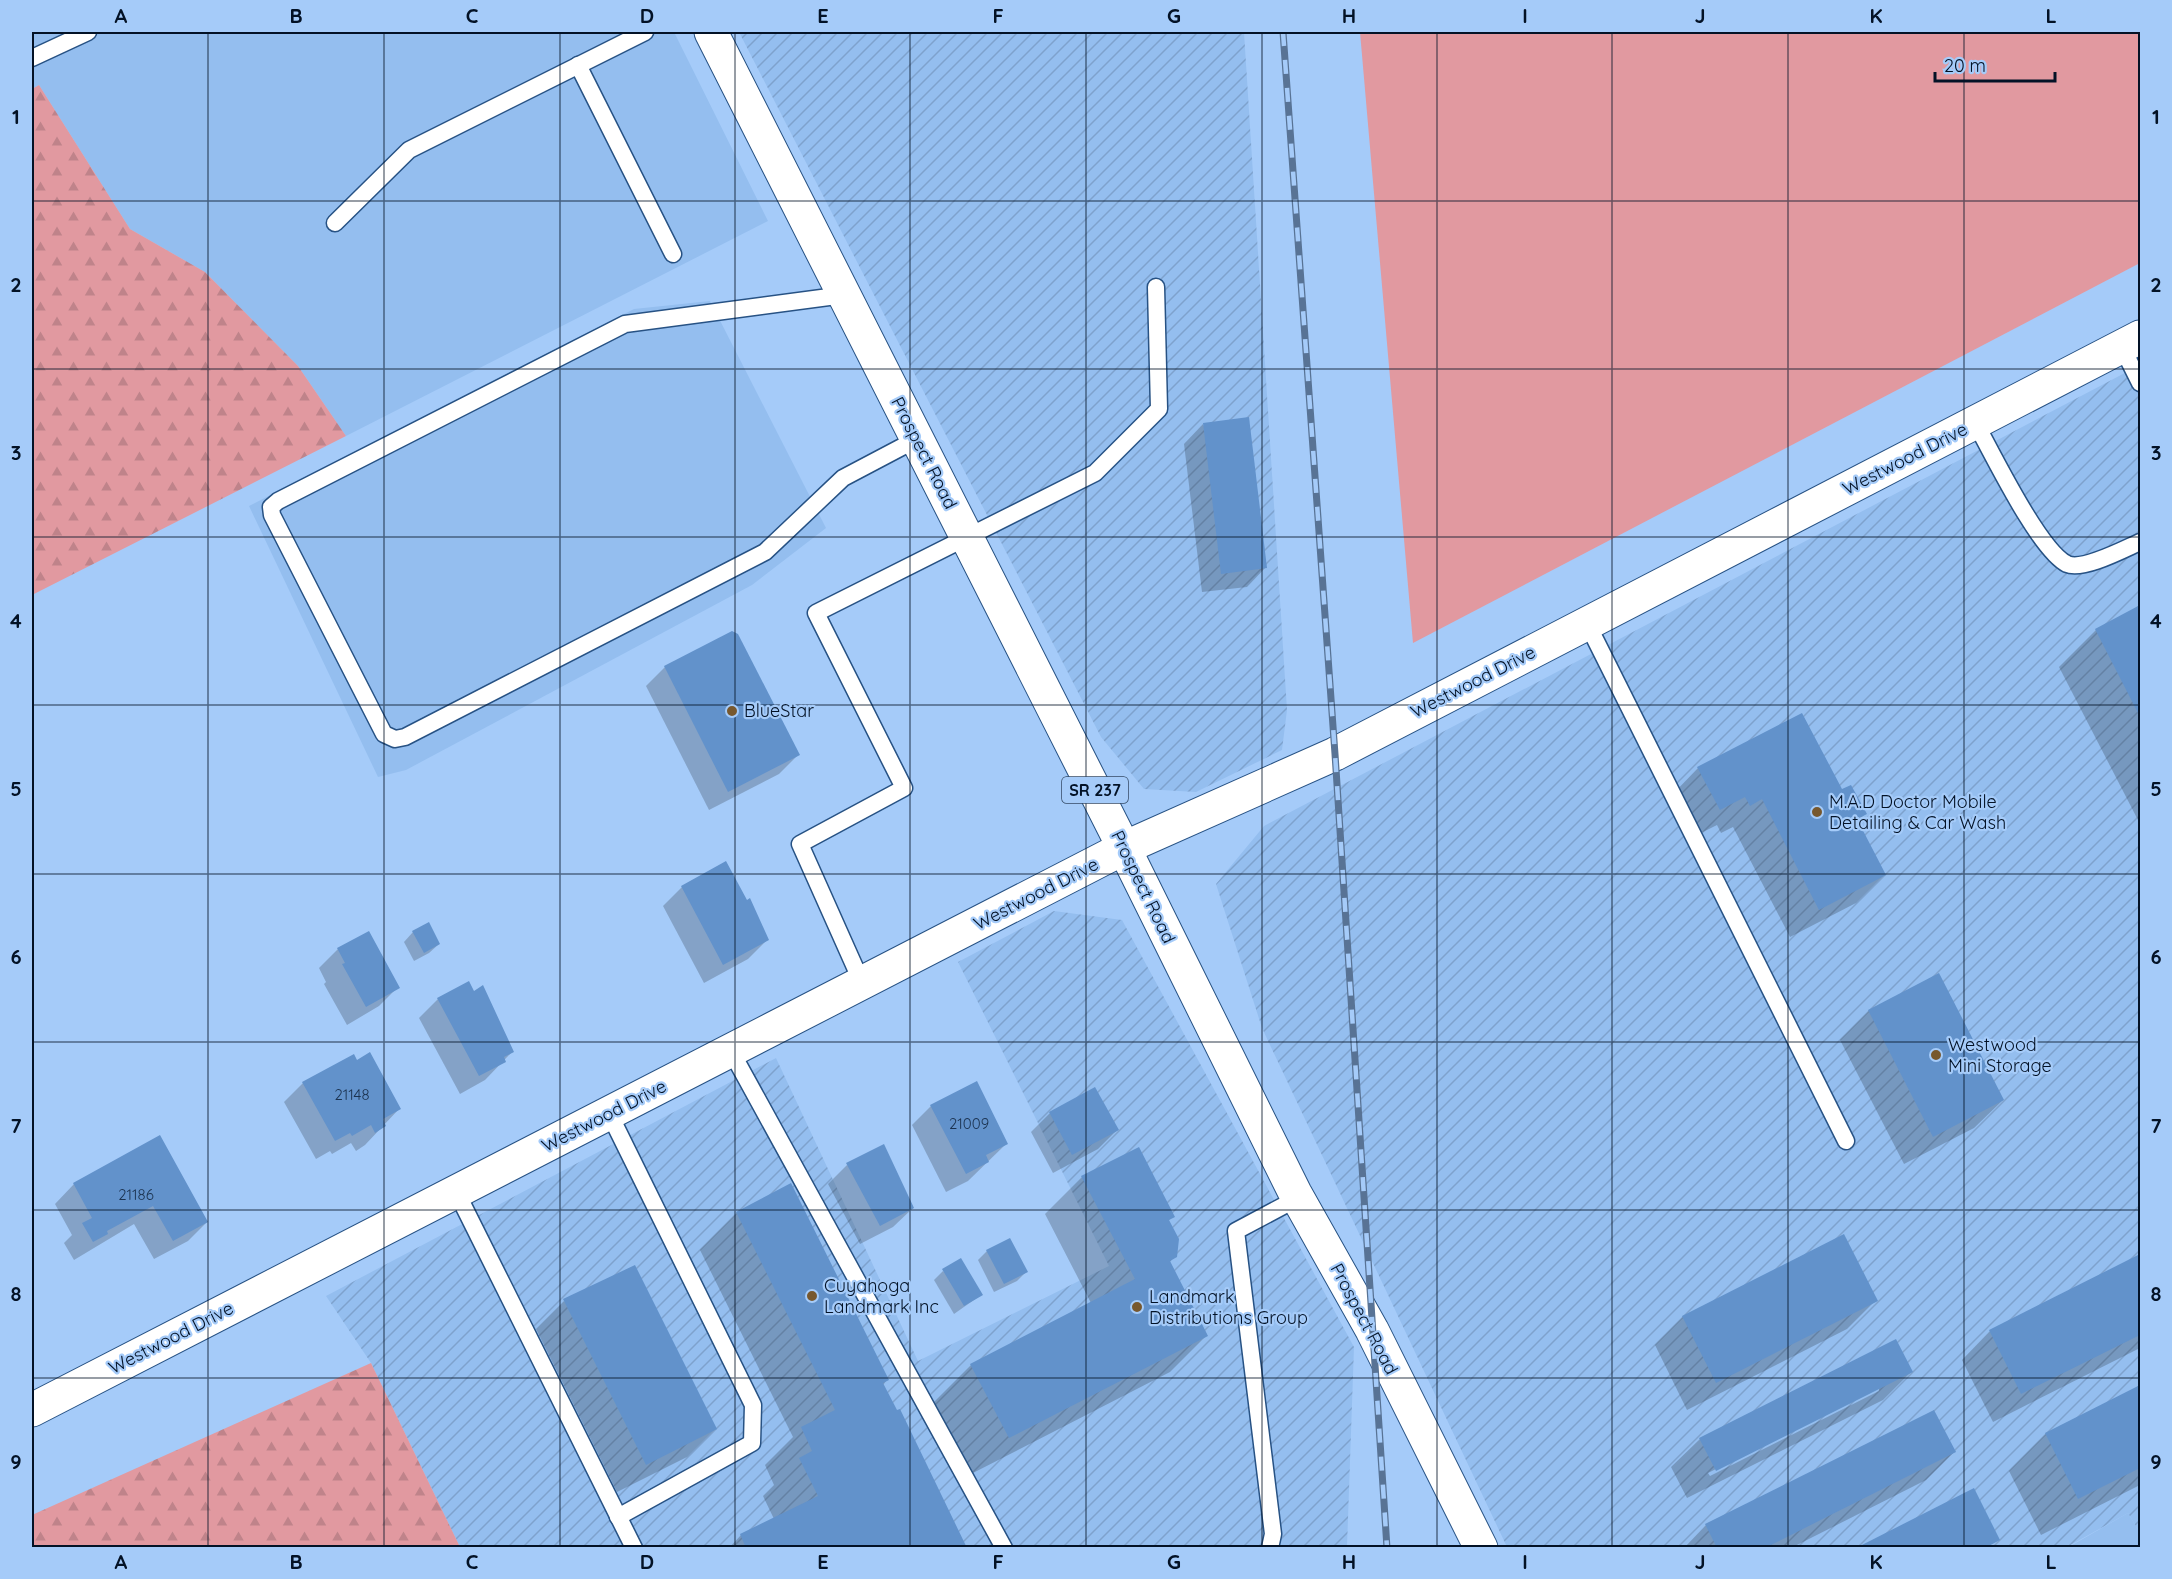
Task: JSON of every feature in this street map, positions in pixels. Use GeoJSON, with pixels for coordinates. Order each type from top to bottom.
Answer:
{"type":"FeatureCollection","features":[{"type":"Feature","properties":{"kind":"street","name":"Prospect Road"},"geometry":{"type":"LineString","coordinates":[[711,32],[1124,848],[1298,1198],[1372,1330],[1481,1548]]}},
{"type":"Feature","properties":{"kind":"street","name":"Westwood Drive"},"geometry":{"type":"LineString","coordinates":[[32,1410],[1124,848],[1335,754],[2131,342]]}},
{"type":"Feature","properties":{"kind":"lane"},"geometry":{"type":"LineString","coordinates":[[32,58],[88,32]]}},
{"type":"Feature","properties":{"kind":"lane"},"geometry":{"type":"LineString","coordinates":[[335,223],[409,150],[645,32]]}},
{"type":"Feature","properties":{"kind":"lane"},"geometry":{"type":"LineString","coordinates":[[578,65],[673,254]]}},
{"type":"Feature","properties":{"kind":"lane"},"geometry":{"type":"LineString","coordinates":[[862,983],[800,844],[904,788],[816,613],[1095,473],[1159,409],[1156,287]]}},
{"type":"Feature","properties":{"kind":"lane"},"geometry":{"type":"LineString","coordinates":[[844,295],[625,324],[278,501],[271,507],[272,515],[384,734],[395,739],[405,737],[765,552],[843,478],[917,439]]}},
{"type":"Feature","properties":{"kind":"lane"},"geometry":{"type":"LineString","coordinates":[[2131,342],[2140,383]]}},
{"type":"Feature","properties":{"kind":"lane"},"geometry":{"type":"LineString","coordinates":[[1975,422],[2046,546],[2068,564],[2084,565],[2140,542]]}},
{"type":"Feature","properties":{"kind":"lane"},"geometry":{"type":"LineString","coordinates":[[1587,623],[1845,1141]]}},
{"type":"Feature","properties":{"kind":"lane"},"geometry":{"type":"LineString","coordinates":[[730,1051],[1004,1548]]}},
{"type":"Feature","properties":{"kind":"lane"},"geometry":{"type":"LineString","coordinates":[[609,1113],[753,1405],[752,1443],[618,1517]]}},
{"type":"Feature","properties":{"kind":"lane"},"geometry":{"type":"LineString","coordinates":[[456,1191],[634,1548]]}},
{"type":"Feature","properties":{"kind":"lane"},"geometry":{"type":"LineString","coordinates":[[1270,1548],[1273,1534],[1236,1231],[1298,1198]]}},
{"type":"Feature","properties":{"kind":"shaded area"},"geometry":{"type":"Polygon","coordinates":[[[32,32],[674,32],[768,221],[346,436],[298,366],[205,272],[130,229],[39,85],[32,89],[32,32]]]}},
{"type":"Feature","properties":{"kind":"shaded area"},"geometry":{"type":"Polygon","coordinates":[[[739,32],[1244,32],[1287,710],[1282,750],[1196,792],[1144,789],[1101,737],[739,32]]]}},
{"type":"Feature","properties":{"kind":"shaded area"},"geometry":{"type":"Polygon","coordinates":[[[710,301],[826,528],[752,585],[406,770],[378,777],[249,506],[634,309],[710,301]]]}},
{"type":"Feature","properties":{"kind":"shaded area"},"geometry":{"type":"Polygon","coordinates":[[[2140,365],[2140,1533],[2128,1513],[2067,1547],[1507,1547],[1262,1028],[1216,884],[1264,826],[2140,365]]]}},
{"type":"Feature","properties":{"kind":"shaded area"},"geometry":{"type":"Polygon","coordinates":[[[1054,911],[1122,920],[1354,1347],[1347,1547],[460,1547],[371,1363],[326,1296],[776,1058],[918,1361],[1109,1266],[958,962],[1054,911]]]}},
{"type":"Feature","properties":{"kind":"shaded area"},"geometry":{"type":"Polygon","coordinates":[[[2128,1513],[2140,1533],[2140,1547],[2067,1548],[2128,1513]]]}},
{"type":"Feature","properties":{"kind":"green space"},"geometry":{"type":"Polygon","coordinates":[[[1360,32],[2140,32],[2140,263],[1413,643],[1360,32]]]}},
{"type":"Feature","properties":{"kind":"green space"},"geometry":{"type":"Polygon","coordinates":[[[39,85],[130,229],[205,272],[298,366],[346,436],[32,595],[32,89],[39,85]]]}},
{"type":"Feature","properties":{"kind":"green space"},"geometry":{"type":"Polygon","coordinates":[[[371,1363],[460,1547],[32,1547],[32,1515],[371,1363]]]}},
{"type":"Feature","properties":{"kind":"building"},"geometry":{"type":"Polygon","coordinates":[[[1249,417],[1267,568],[1221,574],[1203,423],[1249,417]]]}},
{"type":"Feature","properties":{"kind":"building"},"geometry":{"type":"Polygon","coordinates":[[[2140,605],[2140,717],[2095,629],[2140,605]]]}},
{"type":"Feature","properties":{"kind":"building","name":"BlueStar"},"geometry":{"type":"Polygon","coordinates":[[[732,631],[738,634],[800,755],[728,792],[664,666],[732,631]]]}},
{"type":"Feature","properties":{"kind":"building","name":"M.A.D Doctor Mobile Detailing & Car Wash"},"geometry":{"type":"Polygon","coordinates":[[[1802,713],[1842,789],[1851,785],[1867,814],[1857,819],[1886,875],[1819,910],[1762,799],[1750,806],[1745,797],[1720,810],[1697,767],[1802,713]]]}},
{"type":"Feature","properties":{"kind":"building"},"geometry":{"type":"Polygon","coordinates":[[[726,861],[747,900],[750,898],[769,940],[723,965],[681,886],[726,861]]]}},
{"type":"Feature","properties":{"kind":"building"},"geometry":{"type":"Polygon","coordinates":[[[429,922],[440,944],[424,953],[412,931],[429,922]]]}},
{"type":"Feature","properties":{"kind":"building"},"geometry":{"type":"Polygon","coordinates":[[[369,931],[400,988],[366,1007],[342,964],[345,963],[337,948],[369,931]]]}},
{"type":"Feature","properties":{"kind":"building","name":"Westwood Mini Storage"},"geometry":{"type":"Polygon","coordinates":[[[1939,973],[2004,1100],[1933,1137],[1868,1010],[1939,973]]]}},
{"type":"Feature","properties":{"kind":"building"},"geometry":{"type":"Polygon","coordinates":[[[469,981],[474,991],[483,985],[514,1052],[504,1057],[506,1062],[479,1076],[437,998],[469,981]]]}},
{"type":"Feature","properties":{"kind":"building"},"geometry":{"type":"Polygon","coordinates":[[[370,1052],[401,1109],[383,1119],[386,1126],[375,1133],[371,1125],[352,1136],[350,1133],[335,1141],[302,1082],[354,1054],[357,1060],[370,1052]]]}},
{"type":"Feature","properties":{"kind":"building"},"geometry":{"type":"Polygon","coordinates":[[[977,1081],[1008,1144],[986,1155],[989,1162],[966,1174],[930,1105],[977,1081]]]}},
{"type":"Feature","properties":{"kind":"building"},"geometry":{"type":"Polygon","coordinates":[[[1095,1087],[1119,1130],[1072,1155],[1049,1112],[1095,1087]]]}},
{"type":"Feature","properties":{"kind":"building"},"geometry":{"type":"Polygon","coordinates":[[[160,1135],[208,1222],[173,1241],[153,1206],[107,1231],[108,1234],[93,1242],[82,1223],[92,1218],[73,1183],[160,1135]]]}},
{"type":"Feature","properties":{"kind":"building"},"geometry":{"type":"Polygon","coordinates":[[[884,1144],[914,1208],[880,1226],[846,1163],[884,1144]]]}},
{"type":"Feature","properties":{"kind":"building","name":"Landmark Distributions Group"},"geometry":{"type":"Polygon","coordinates":[[[1139,1147],[1175,1217],[1169,1220],[1179,1239],[1177,1257],[1170,1261],[1208,1336],[1009,1438],[970,1364],[1135,1279],[1081,1176],[1139,1147]]]}},
{"type":"Feature","properties":{"kind":"building","name":"Cuyahoga Landmark Inc"},"geometry":{"type":"Polygon","coordinates":[[[791,1183],[889,1380],[883,1383],[897,1410],[900,1409],[967,1548],[746,1548],[740,1534],[818,1496],[799,1458],[812,1451],[801,1427],[835,1410],[736,1212],[791,1183]]]}},
{"type":"Feature","properties":{"kind":"building"},"geometry":{"type":"Polygon","coordinates":[[[1844,1234],[1878,1301],[1716,1383],[1682,1316],[1844,1234]]]}},
{"type":"Feature","properties":{"kind":"building"},"geometry":{"type":"Polygon","coordinates":[[[1010,1238],[1028,1272],[1004,1284],[986,1250],[1010,1238]]]}},
{"type":"Feature","properties":{"kind":"building"},"geometry":{"type":"Polygon","coordinates":[[[2140,1254],[2140,1335],[2021,1394],[1989,1330],[2140,1254]]]}},
{"type":"Feature","properties":{"kind":"building"},"geometry":{"type":"Polygon","coordinates":[[[961,1258],[983,1295],[964,1306],[942,1269],[961,1258]]]}},
{"type":"Feature","properties":{"kind":"building"},"geometry":{"type":"Polygon","coordinates":[[[635,1265],[717,1429],[646,1465],[563,1299],[635,1265]]]}},
{"type":"Feature","properties":{"kind":"building"},"geometry":{"type":"Polygon","coordinates":[[[1896,1339],[1913,1372],[1716,1471],[1699,1438],[1896,1339]]]}},
{"type":"Feature","properties":{"kind":"building"},"geometry":{"type":"Polygon","coordinates":[[[2140,1385],[2140,1468],[2078,1499],[2045,1433],[2140,1385]]]}},
{"type":"Feature","properties":{"kind":"building"},"geometry":{"type":"Polygon","coordinates":[[[1934,1410],[1956,1452],[1765,1548],[1717,1548],[1705,1524],[1934,1410]]]}},
{"type":"Feature","properties":{"kind":"building"},"geometry":{"type":"Polygon","coordinates":[[[1974,1488],[2000,1540],[1985,1548],[1856,1548],[1974,1488]]]}},
{"type":"Feature","properties":{"kind":"railway"},"geometry":{"type":"LineString","coordinates":[[1283,32],[1335,754],[1387,1548]]}},
{"type":"Feature","properties":{"kind":"place","name":"BlueStar"},"geometry":{"type":"Point","coordinates":[732,711]}},
{"type":"Feature","properties":{"kind":"place","name":"M.A.D Doctor Mobile Detailing & Car Wash"},"geometry":{"type":"Point","coordinates":[1817,812]}},
{"type":"Feature","properties":{"kind":"place","name":"Westwood Mini Storage"},"geometry":{"type":"Point","coordinates":[1936,1055]}},
{"type":"Feature","properties":{"kind":"place","name":"Cuyahoga Landmark Inc"},"geometry":{"type":"Point","coordinates":[812,1296]}},
{"type":"Feature","properties":{"kind":"place","name":"Landmark Distributions Group"},"geometry":{"type":"Point","coordinates":[1137,1307]}}]}
